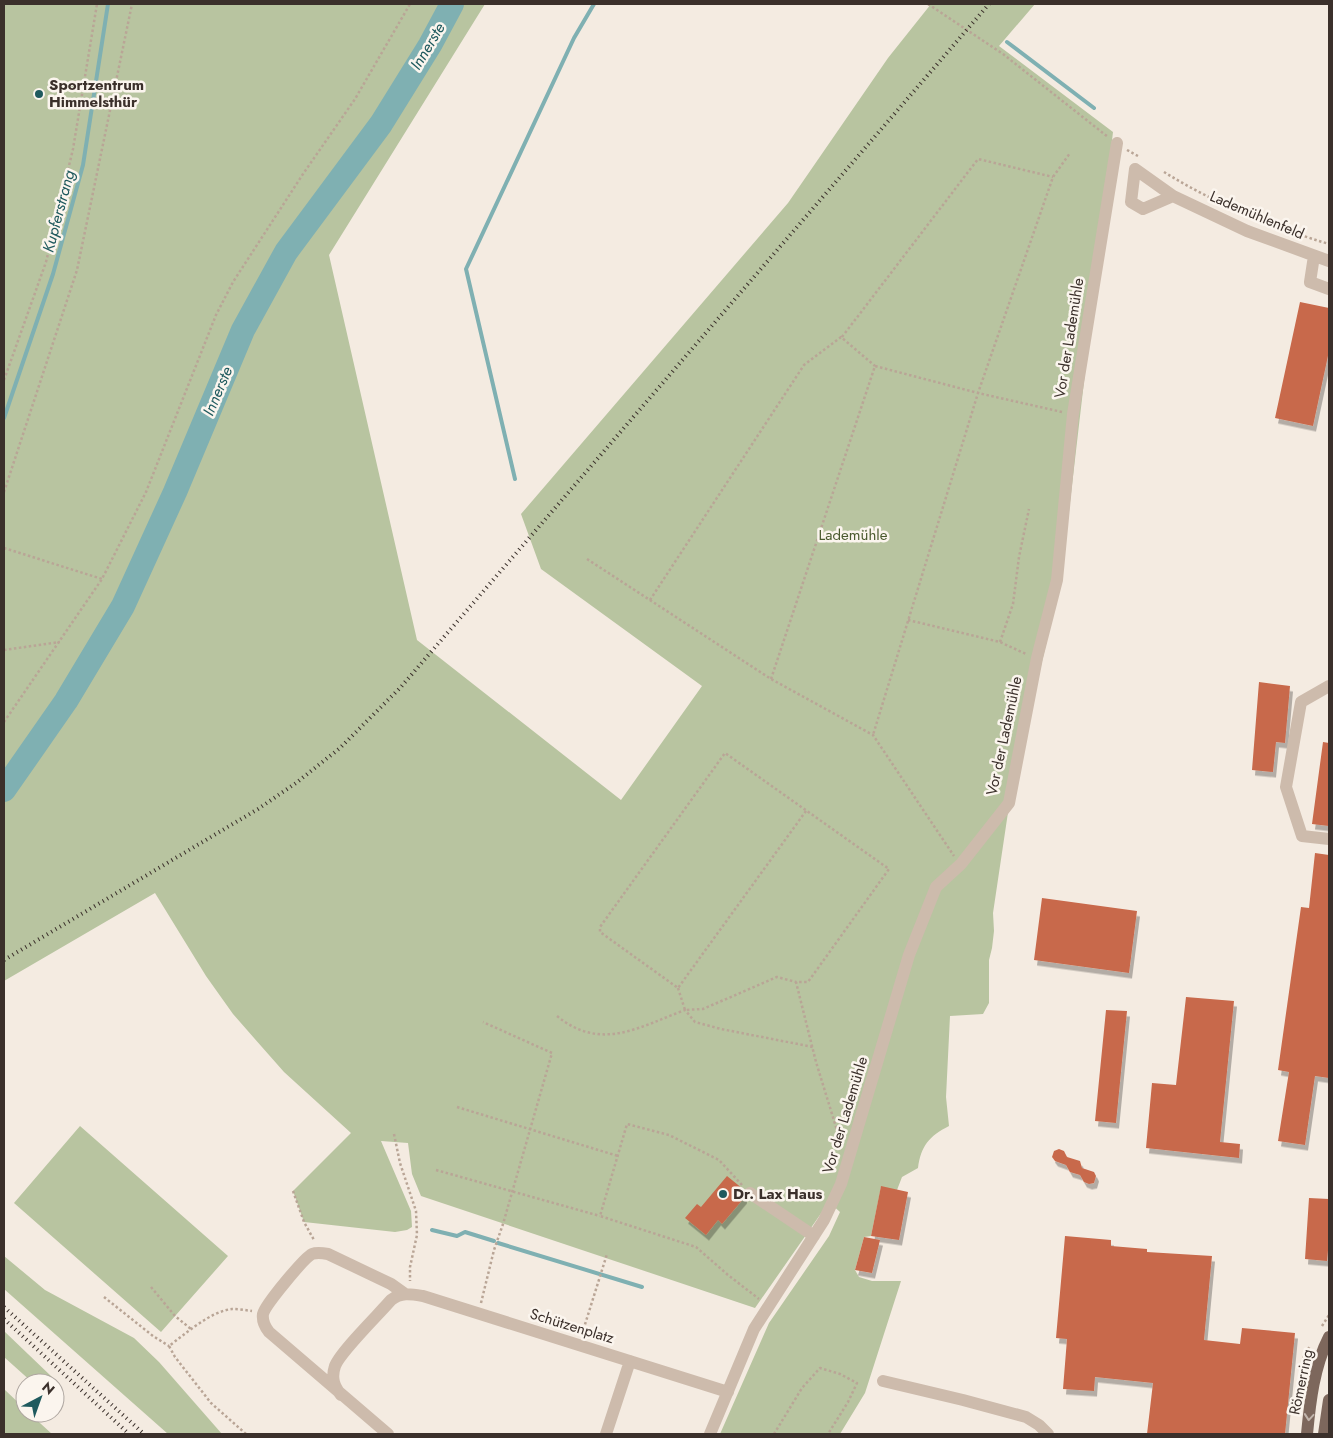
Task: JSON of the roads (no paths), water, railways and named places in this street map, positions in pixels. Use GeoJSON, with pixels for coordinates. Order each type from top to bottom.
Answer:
{"type":"FeatureCollection","features":[{"type":"Feature","properties":{"kind":"main road","name":"Römerring"},"geometry":{"type":"LineString","coordinates":[[1308,1434],[1310,1409],[1317,1371],[1323,1348],[1329,1337]]}},
{"type":"Feature","properties":{"kind":"main road","name":"Römerring"},"geometry":{"type":"LineString","coordinates":[[1324,1434],[1329,1404]]}},
{"type":"Feature","properties":{"kind":"street","name":"Vor der Lademühle"},"geometry":{"type":"LineString","coordinates":[[710,1434],[754,1329],[824,1220],[841,1184],[909,955],[936,887],[961,864],[1009,803],[1037,658],[1057,580],[1073,414],[1117,143]]}},
{"type":"Feature","properties":{"kind":"street"},"geometry":{"type":"LineString","coordinates":[[1116,157],[1138,164],[1130,202],[1143,210],[1173,196]]}},
{"type":"Feature","properties":{"kind":"street","name":"Lademühlenfeld"},"geometry":{"type":"LineString","coordinates":[[1138,164],[1173,196],[1247,232],[1329,261]]}},
{"type":"Feature","properties":{"kind":"street"},"geometry":{"type":"LineString","coordinates":[[1314,256],[1310,282],[1329,289]]}},
{"type":"Feature","properties":{"kind":"street"},"geometry":{"type":"LineString","coordinates":[[1329,686],[1300,702],[1286,787],[1302,836],[1329,840]]}},
{"type":"Feature","properties":{"kind":"street"},"geometry":{"type":"LineString","coordinates":[[750,1193],[814,1236]]}},
{"type":"Feature","properties":{"kind":"street","name":"Schützenplatz"},"geometry":{"type":"LineString","coordinates":[[341,1395],[269,1332],[264,1323],[263,1313],[267,1304],[307,1257],[317,1253],[328,1254],[408,1294],[423,1296],[728,1392]]}},
{"type":"Feature","properties":{"kind":"street"},"geometry":{"type":"LineString","coordinates":[[388,1434],[341,1395],[334,1382],[336,1362],[391,1300],[400,1294],[408,1294]]}},
{"type":"Feature","properties":{"kind":"street"},"geometry":{"type":"LineString","coordinates":[[606,1434],[630,1361]]}},
{"type":"Feature","properties":{"kind":"street"},"geometry":{"type":"LineString","coordinates":[[883,1381],[1026,1417],[1038,1424],[1048,1434]]}},
{"type":"Feature","properties":{"kind":"waterway","name":"Kupferstrang"},"geometry":{"type":"LineString","coordinates":[[4,418],[53,274],[83,165],[108,4]]}},
{"type":"Feature","properties":{"kind":"waterway","name":"Innerste"},"geometry":{"type":"LineString","coordinates":[[4,790],[66,701],[123,606],[175,492],[243,330],[286,252],[381,124],[430,45],[452,4]]}},
{"type":"Feature","properties":{"kind":"waterway"},"geometry":{"type":"LineString","coordinates":[[515,479],[466,269],[574,38],[594,4]]}},
{"type":"Feature","properties":{"kind":"waterway"},"geometry":{"type":"LineString","coordinates":[[1007,42],[1094,108]]}},
{"type":"Feature","properties":{"kind":"waterway"},"geometry":{"type":"LineString","coordinates":[[432,1230],[457,1236],[465,1232],[494,1241]]}},
{"type":"Feature","properties":{"kind":"waterway"},"geometry":{"type":"LineString","coordinates":[[498,1243],[642,1287]]}},
{"type":"Feature","properties":{"kind":"railway"},"geometry":{"type":"LineString","coordinates":[[4,960],[258,809],[296,783],[340,748],[400,688],[989,4]]}},
{"type":"Feature","properties":{"kind":"railway"},"geometry":{"type":"LineString","coordinates":[[4,1307],[144,1434]]}},
{"type":"Feature","properties":{"kind":"railway"},"geometry":{"type":"LineString","coordinates":[[4,1319],[129,1434]]}},
{"type":"Feature","properties":{"kind":"place","name":"Sportzentrum Himmelsthür"},"geometry":{"type":"Point","coordinates":[39,94]}},
{"type":"Feature","properties":{"kind":"place","name":"Dr. Lax Haus"},"geometry":{"type":"Point","coordinates":[723,1194]}},
{"type":"Feature","properties":{"kind":"park label","name":"Lademühle"},"geometry":{"type":"Point","coordinates":[853,535]}}]}
